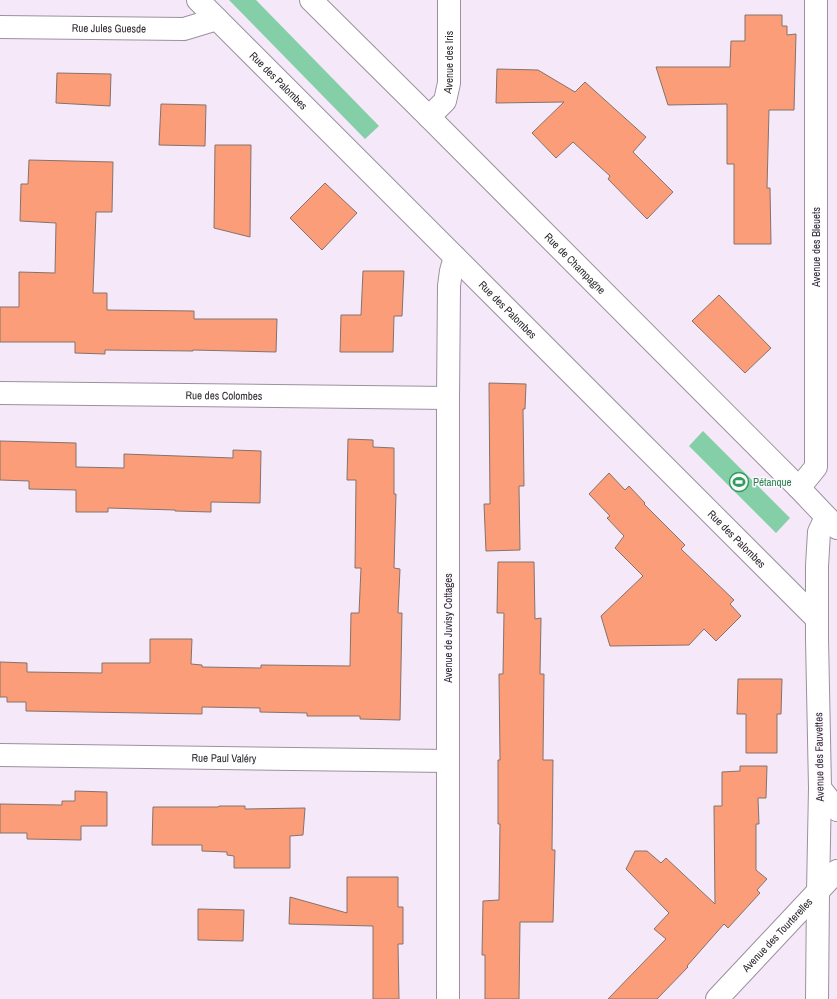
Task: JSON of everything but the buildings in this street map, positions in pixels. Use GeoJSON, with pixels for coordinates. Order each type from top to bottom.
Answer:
{"type":"FeatureCollection","features":[{"type":"Feature","properties":{"kind":"street","name":"Rue des Palombes"},"geometry":{"type":"LineString","coordinates":[[198,0],[817,619]]}},
{"type":"Feature","properties":{"kind":"street","name":"Rue de Champagne"},"geometry":{"type":"LineString","coordinates":[[311,0],[799,488],[831,522]]}},
{"type":"Feature","properties":{"kind":"street","name":"Avenue des Iris"},"geometry":{"type":"LineString","coordinates":[[429,117],[445,101],[449,83],[449,0]]}},
{"type":"Feature","properties":{"kind":"street","name":"Avenue des Bleuets"},"geometry":{"type":"LineString","coordinates":[[799,488],[816,467],[816,0]]}},
{"type":"Feature","properties":{"kind":"street","name":"Rue Jules Guesde"},"geometry":{"type":"LineString","coordinates":[[0,27],[184,29],[217,19]]}},
{"type":"Feature","properties":{"kind":"street","name":"Avenue de Juvisy Cottages"},"geometry":{"type":"LineString","coordinates":[[448,999],[449,286],[455,257]]}},
{"type":"Feature","properties":{"kind":"street","name":"Rue des Colombes"},"geometry":{"type":"LineString","coordinates":[[0,392],[448,398]]}},
{"type":"Feature","properties":{"kind":"street","name":"Avenue des Fauvettes"},"geometry":{"type":"LineString","coordinates":[[817,999],[820,788],[817,566],[819,532],[831,522]]}},
{"type":"Feature","properties":{"kind":"street","name":"Rue Paul Valéry"},"geometry":{"type":"LineString","coordinates":[[0,755],[448,761]]}},
{"type":"Feature","properties":{"kind":"street"},"geometry":{"type":"LineString","coordinates":[[820,788],[837,810]]}},
{"type":"Feature","properties":{"kind":"street","name":"Avenue des Tourterelles"},"geometry":{"type":"LineString","coordinates":[[717,999],[837,871]]}},
{"type":"Feature","properties":{"kind":"green space"},"geometry":{"type":"Polygon","coordinates":[[[229,0],[256,0],[379,126],[365,139],[229,0]]]}},
{"type":"Feature","properties":{"kind":"green space","name":"Pétanque"},"geometry":{"type":"Polygon","coordinates":[[[703,431],[790,518],[776,533],[689,446],[703,431]]]}},
{"type":"Feature","properties":{"kind":"place","name":"Pétanque"},"geometry":{"type":"Point","coordinates":[739,482]}}]}
